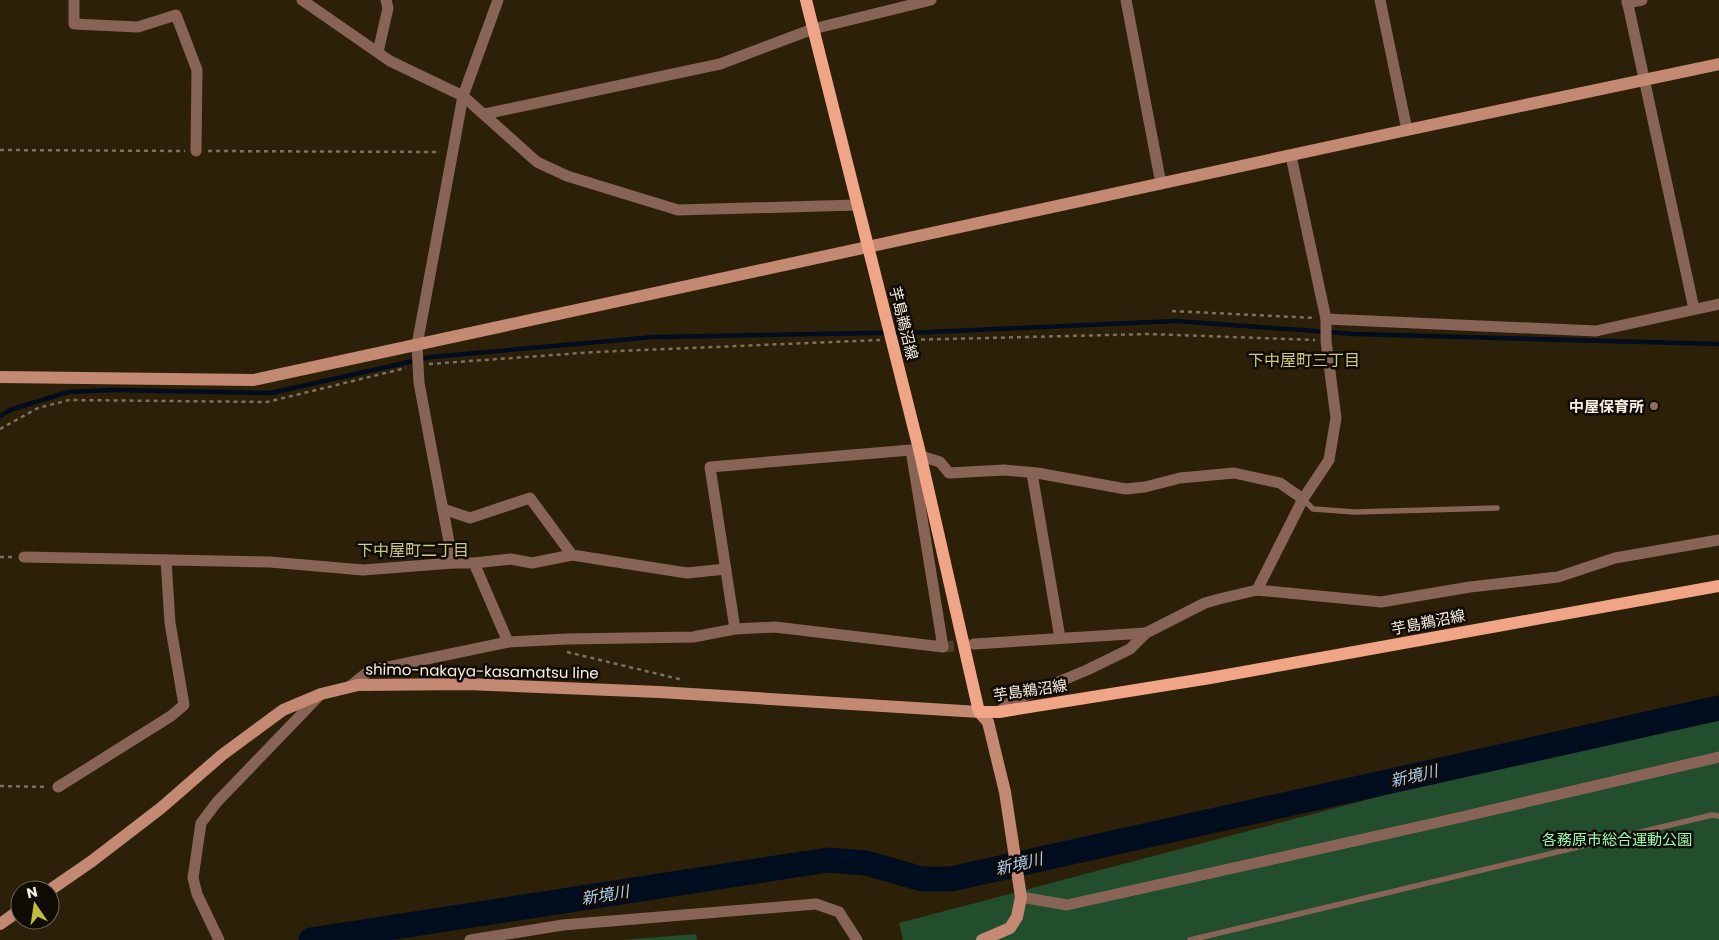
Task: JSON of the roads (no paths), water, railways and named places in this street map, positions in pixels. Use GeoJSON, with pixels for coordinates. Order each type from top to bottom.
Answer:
{"type":"FeatureCollection","features":[{"type":"Feature","properties":{"kind":"main road","name":"芋島鵜沼線"},"geometry":{"type":"LineString","coordinates":[[806,0],[892,340],[979,712],[999,712],[1219,676],[1719,586]]}},
{"type":"Feature","properties":{"kind":"street"},"geometry":{"type":"LineString","coordinates":[[74,0],[74,24],[138,27],[176,15],[197,70],[196,151]]}},
{"type":"Feature","properties":{"kind":"street"},"geometry":{"type":"LineString","coordinates":[[302,0],[390,61],[463,96],[537,162],[567,176],[678,210],[857,205]]}},
{"type":"Feature","properties":{"kind":"street"},"geometry":{"type":"LineString","coordinates":[[378,52],[388,8],[386,0]]}},
{"type":"Feature","properties":{"kind":"street"},"geometry":{"type":"LineString","coordinates":[[453,563],[419,383],[417,344],[463,96],[498,0]]}},
{"type":"Feature","properties":{"kind":"street"},"geometry":{"type":"LineString","coordinates":[[485,114],[720,64],[813,29],[931,0]]}},
{"type":"Feature","properties":{"kind":"street"},"geometry":{"type":"LineString","coordinates":[[1126,0],[1161,184]]}},
{"type":"Feature","properties":{"kind":"street"},"geometry":{"type":"LineString","coordinates":[[1380,0],[1407,130]]}},
{"type":"Feature","properties":{"kind":"street"},"geometry":{"type":"LineString","coordinates":[[1642,0],[1627,2],[1694,309]]}},
{"type":"Feature","properties":{"kind":"street"},"geometry":{"type":"LineString","coordinates":[[0,377],[254,380],[1719,64]]}},
{"type":"Feature","properties":{"kind":"street"},"geometry":{"type":"LineString","coordinates":[[1257,590],[1304,500],[1329,460],[1336,418],[1326,330],[1291,156]]}},
{"type":"Feature","properties":{"kind":"street"},"geometry":{"type":"LineString","coordinates":[[1326,330],[1596,331],[1719,304]]}},
{"type":"Feature","properties":{"kind":"street"},"geometry":{"type":"LineString","coordinates":[[735,629],[710,467],[917,452],[940,462],[949,473],[1004,470],[1126,489],[1145,487],[1180,478],[1234,473],[1280,483],[1304,500]]}},
{"type":"Feature","properties":{"kind":"street"},"geometry":{"type":"LineString","coordinates":[[349,687],[369,671],[508,642],[693,636],[735,629],[775,627],[943,647],[917,452]]}},
{"type":"Feature","properties":{"kind":"street"},"geometry":{"type":"LineString","coordinates":[[1032,473],[1060,638]]}},
{"type":"Feature","properties":{"kind":"street"},"geometry":{"type":"LineString","coordinates":[[443,509],[470,518],[530,498],[572,555]]}},
{"type":"Feature","properties":{"kind":"street"},"geometry":{"type":"LineString","coordinates":[[999,712],[1010,702],[1130,649],[1146,633],[1205,603],[1257,590],[1382,602],[1470,587],[1558,577],[1615,558],[1719,540]]}},
{"type":"Feature","properties":{"kind":"street"},"geometry":{"type":"LineString","coordinates":[[24,557],[270,562],[363,570],[511,559],[532,563],[572,555],[687,573],[726,569]]}},
{"type":"Feature","properties":{"kind":"street"},"geometry":{"type":"LineString","coordinates":[[58,787],[171,716],[184,705],[170,623],[166,560]]}},
{"type":"Feature","properties":{"kind":"street"},"geometry":{"type":"LineString","coordinates":[[474,563],[508,642]]}},
{"type":"Feature","properties":{"kind":"street"},"geometry":{"type":"LineString","coordinates":[[974,644],[1146,633]]}},
{"type":"Feature","properties":{"kind":"street","name":"shimo-nakaya-kasamatsu line"},"geometry":{"type":"LineString","coordinates":[[60,883],[92,861],[160,808],[222,755],[283,710],[321,694],[358,685],[467,684],[700,694],[979,712]]}},
{"type":"Feature","properties":{"kind":"street"},"geometry":{"type":"LineString","coordinates":[[219,940],[197,894],[193,878],[201,823],[217,802],[321,694]]}},
{"type":"Feature","properties":{"kind":"street"},"geometry":{"type":"LineString","coordinates":[[979,712],[988,722],[1004,792],[1021,897],[1017,917],[1010,928],[982,940]]}},
{"type":"Feature","properties":{"kind":"street"},"geometry":{"type":"LineString","coordinates":[[1021,897],[1067,905],[1462,817],[1719,757]]}},
{"type":"Feature","properties":{"kind":"street"},"geometry":{"type":"LineString","coordinates":[[470,940],[563,926],[816,904],[839,912],[857,940]]}},
{"type":"Feature","properties":{"kind":"lane"},"geometry":{"type":"LineString","coordinates":[[1304,500],[1313,509],[1355,512],[1497,508]]}},
{"type":"Feature","properties":{"kind":"lane"},"geometry":{"type":"LineString","coordinates":[[1190,940],[1702,817],[1719,816]]}},
{"type":"Feature","properties":{"kind":"waterway"},"geometry":{"type":"LineString","coordinates":[[0,416],[10,410],[68,392],[114,390],[271,393],[431,357],[654,337],[930,332],[1176,321],[1355,334],[1719,344]]}},
{"type":"Feature","properties":{"kind":"waterway","name":"新境川"},"geometry":{"type":"LineString","coordinates":[[311,940],[828,860],[866,863],[922,879],[951,879],[1719,708]]}},
{"type":"Feature","properties":{"kind":"tunnel"},"geometry":{"type":"LineString","coordinates":[[943,647],[973,644]]}},
{"type":"Feature","properties":{"kind":"place","name":"中屋保育所"},"geometry":{"type":"Point","coordinates":[1654,406]}},
{"type":"Feature","properties":{"kind":"district","name":"下中屋町三丁目"},"geometry":{"type":"Point","coordinates":[1304,360]}},
{"type":"Feature","properties":{"kind":"district","name":"下中屋町二丁目"},"geometry":{"type":"Point","coordinates":[413,550]}},
{"type":"Feature","properties":{"kind":"park label","name":"各務原市総合運動公園"},"geometry":{"type":"Point","coordinates":[1617,839]}}]}
